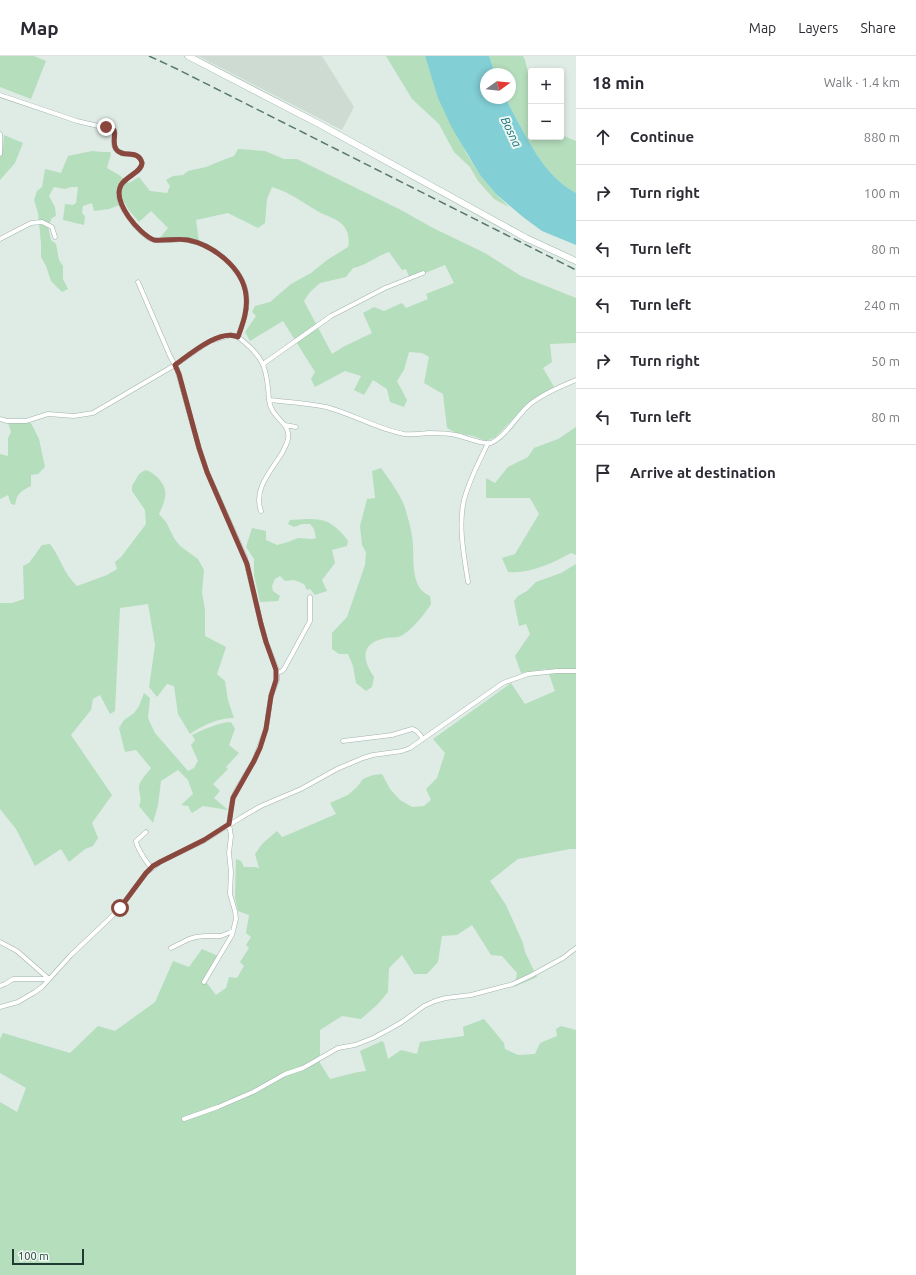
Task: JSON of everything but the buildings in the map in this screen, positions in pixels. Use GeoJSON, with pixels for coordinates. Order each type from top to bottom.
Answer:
{"type":"FeatureCollection","features":[{"type":"Feature","properties":{"kind":"main road"},"geometry":{"type":"LineString","coordinates":[[188,56],[319,124],[526,238],[576,261]]}},
{"type":"Feature","properties":{"kind":"street"},"geometry":{"type":"LineString","coordinates":[[0,95],[77,121],[114,130],[114,145],[117,151],[120,153],[135,155],[139,157],[142,163],[140,169],[126,179],[120,189],[119,195],[121,203],[132,221],[143,233],[154,240],[188,240],[210,247],[224,258],[239,276],[243,284],[246,300],[245,316],[238,337]]}},
{"type":"Feature","properties":{"kind":"street"},"geometry":{"type":"LineString","coordinates":[[0,134],[0,154]]}},
{"type":"Feature","properties":{"kind":"street"},"geometry":{"type":"LineString","coordinates":[[0,239],[31,223],[42,222],[52,227],[55,238]]}},
{"type":"Feature","properties":{"kind":"street"},"geometry":{"type":"LineString","coordinates":[[263,364],[331,316],[385,288],[423,273]]}},
{"type":"Feature","properties":{"kind":"street"},"geometry":{"type":"LineString","coordinates":[[138,282],[179,374],[207,472],[247,564],[261,624],[277,673],[271,696],[266,729],[260,748],[233,798],[229,824],[231,836],[229,853],[231,872],[230,894],[236,916],[233,931],[204,982]]}},
{"type":"Feature","properties":{"kind":"street"},"geometry":{"type":"LineString","coordinates":[[0,418],[7,421],[26,421],[48,414],[74,416],[93,412],[175,365],[201,346],[217,338],[231,335],[238,337],[254,351],[263,364],[267,378],[270,407],[274,414],[285,425],[289,434],[288,443],[259,491],[258,500],[261,511]]}},
{"type":"Feature","properties":{"kind":"street"},"geometry":{"type":"LineString","coordinates":[[269,400],[327,408],[374,425],[405,434],[413,435],[440,433],[467,437],[482,443],[488,443],[496,440],[502,435],[528,406],[546,394],[576,380]]}},
{"type":"Feature","properties":{"kind":"street"},"geometry":{"type":"LineString","coordinates":[[0,425],[7,421]]}},
{"type":"Feature","properties":{"kind":"street"},"geometry":{"type":"LineString","coordinates":[[285,425],[296,427]]}},
{"type":"Feature","properties":{"kind":"street"},"geometry":{"type":"LineString","coordinates":[[468,582],[462,538],[462,512],[470,481],[488,443]]}},
{"type":"Feature","properties":{"kind":"street"},"geometry":{"type":"LineString","coordinates":[[277,673],[282,671],[307,628],[311,615],[310,597]]}},
{"type":"Feature","properties":{"kind":"street"},"geometry":{"type":"LineString","coordinates":[[0,1007],[18,1002],[35,992],[112,916],[152,868],[160,862],[204,840],[261,806],[301,789],[356,761],[373,755],[402,751],[410,748],[503,683],[528,674],[576,670]]}},
{"type":"Feature","properties":{"kind":"street"},"geometry":{"type":"LineString","coordinates":[[343,741],[392,735],[412,729],[415,729],[418,732],[423,740]]}},
{"type":"Feature","properties":{"kind":"street"},"geometry":{"type":"LineString","coordinates":[[146,832],[136,841],[136,844],[144,856],[147,864],[152,868]]}},
{"type":"Feature","properties":{"kind":"street"},"geometry":{"type":"LineString","coordinates":[[171,948],[196,937],[221,936],[233,931]]}},
{"type":"Feature","properties":{"kind":"street"},"geometry":{"type":"LineString","coordinates":[[0,942],[17,951],[49,979]]}},
{"type":"Feature","properties":{"kind":"street"},"geometry":{"type":"LineString","coordinates":[[184,1119],[218,1107],[253,1092],[285,1074],[303,1068],[338,1048],[359,1044],[373,1038],[402,1022],[424,1006],[435,1001],[446,998],[472,995],[513,984],[543,969],[576,948]]}},
{"type":"Feature","properties":{"kind":"street"},"geometry":{"type":"LineString","coordinates":[[0,986],[7,984],[13,979],[49,979]]}},
{"type":"Feature","properties":{"kind":"shaded area"},"geometry":{"type":"Polygon","coordinates":[[[198,56],[322,56],[354,107],[342,130],[198,56]]]}},
{"type":"Feature","properties":{"kind":"green space"},"geometry":{"type":"Polygon","coordinates":[[[0,56],[34,56],[46,61],[31,99],[0,87],[0,56]]]}},
{"type":"Feature","properties":{"kind":"green space"},"geometry":{"type":"Polygon","coordinates":[[[386,56],[425,56],[430,72],[466,153],[480,175],[509,207],[494,199],[478,181],[470,167],[454,152],[439,124],[412,99],[386,56]]]}},
{"type":"Feature","properties":{"kind":"green space"},"geometry":{"type":"Polygon","coordinates":[[[489,56],[523,56],[525,60],[528,72],[528,139],[509,104],[516,104],[516,68],[493,68],[489,56]]]}},
{"type":"Feature","properties":{"kind":"green space"},"geometry":{"type":"Polygon","coordinates":[[[4,135],[23,143],[15,163],[0,180],[0,153],[3,149],[4,135]]]}},
{"type":"Feature","properties":{"kind":"green space"},"geometry":{"type":"Polygon","coordinates":[[[564,136],[576,141],[576,193],[552,174],[529,140],[564,140],[564,136]]]}},
{"type":"Feature","properties":{"kind":"green space"},"geometry":{"type":"Polygon","coordinates":[[[238,149],[265,151],[284,159],[297,159],[485,253],[521,276],[576,298],[576,343],[550,344],[552,362],[543,368],[554,387],[526,405],[496,437],[486,441],[473,436],[456,433],[447,428],[443,394],[424,383],[429,357],[422,353],[409,352],[404,370],[397,381],[407,400],[404,407],[390,402],[387,389],[373,380],[364,395],[354,390],[361,376],[345,371],[315,387],[311,379],[315,372],[283,321],[250,341],[245,332],[256,316],[252,312],[255,306],[270,302],[291,284],[311,273],[327,260],[348,247],[349,244],[347,232],[340,222],[319,212],[291,195],[272,187],[267,199],[265,223],[258,228],[228,213],[196,220],[199,242],[159,239],[168,228],[151,211],[139,222],[125,203],[109,209],[94,211],[92,203],[83,206],[82,213],[85,216],[84,225],[63,220],[65,204],[73,205],[76,203],[78,187],[65,189],[54,187],[49,196],[55,207],[56,216],[52,218],[48,226],[51,240],[56,244],[59,260],[63,266],[63,279],[68,289],[62,292],[51,281],[41,257],[38,213],[34,200],[37,191],[42,187],[45,169],[61,173],[68,156],[92,151],[110,152],[111,154],[107,168],[129,183],[139,177],[150,191],[167,193],[170,186],[166,180],[173,176],[183,175],[188,171],[206,167],[234,156],[238,149]],[[389,252],[353,268],[346,277],[320,283],[310,292],[304,301],[332,354],[372,333],[363,313],[374,307],[384,311],[402,303],[406,308],[428,299],[426,294],[454,283],[445,265],[410,279],[406,269],[402,270],[389,252]]]}},
{"type":"Feature","properties":{"kind":"green space"},"geometry":{"type":"Polygon","coordinates":[[[8,422],[31,423],[39,439],[45,467],[38,474],[31,475],[31,486],[20,493],[15,505],[11,504],[8,495],[0,499],[0,454],[8,456],[8,438],[11,432],[8,422]]]}},
{"type":"Feature","properties":{"kind":"green space"},"geometry":{"type":"Polygon","coordinates":[[[576,427],[576,555],[571,553],[533,570],[508,572],[502,558],[515,554],[539,514],[530,498],[486,498],[486,478],[495,483],[508,467],[528,457],[534,448],[558,439],[576,427]]]}},
{"type":"Feature","properties":{"kind":"green space"},"geometry":{"type":"Polygon","coordinates":[[[381,468],[402,500],[410,524],[415,574],[419,587],[430,596],[431,604],[418,622],[405,634],[399,637],[378,640],[371,644],[368,648],[366,653],[367,664],[374,677],[372,687],[366,691],[356,683],[353,666],[348,654],[339,654],[332,649],[332,633],[347,617],[365,565],[366,552],[362,545],[360,526],[367,499],[375,498],[372,471],[381,468]]]}},
{"type":"Feature","properties":{"kind":"green space"},"geometry":{"type":"Polygon","coordinates":[[[145,470],[156,476],[165,490],[165,499],[159,514],[166,522],[180,546],[198,559],[204,570],[202,592],[205,610],[205,636],[226,647],[217,674],[225,681],[228,700],[234,718],[222,719],[211,723],[190,734],[178,714],[174,686],[167,684],[157,697],[149,687],[155,645],[148,604],[120,608],[115,711],[110,714],[100,695],[93,699],[91,710],[71,735],[112,795],[92,823],[98,838],[93,846],[85,849],[69,862],[61,849],[35,866],[16,829],[0,809],[0,603],[12,603],[24,599],[23,566],[29,563],[42,545],[50,544],[68,576],[77,586],[107,575],[117,569],[115,562],[121,557],[146,524],[145,510],[132,491],[132,486],[139,474],[145,470]]]}},
{"type":"Feature","properties":{"kind":"green space"},"geometry":{"type":"Polygon","coordinates":[[[308,519],[325,521],[333,525],[348,541],[347,546],[332,550],[335,563],[322,580],[327,591],[315,595],[310,589],[307,590],[304,584],[294,580],[285,581],[280,576],[275,579],[272,586],[273,591],[280,596],[278,601],[260,602],[254,575],[254,559],[246,547],[252,528],[266,531],[266,540],[277,545],[298,538],[316,538],[314,529],[310,524],[302,524],[294,527],[288,524],[290,520],[308,519]]]}},
{"type":"Feature","properties":{"kind":"green space"},"geometry":{"type":"Polygon","coordinates":[[[576,564],[576,849],[518,859],[490,881],[506,905],[537,977],[514,987],[517,973],[502,956],[491,955],[472,925],[457,935],[442,936],[438,962],[427,974],[414,974],[402,955],[389,968],[388,992],[378,1004],[361,1019],[342,1016],[320,1030],[320,1063],[330,1079],[366,1071],[360,1051],[382,1041],[384,1043],[388,1059],[401,1050],[417,1054],[420,1042],[464,1036],[463,1027],[484,1019],[504,1043],[505,1049],[518,1055],[535,1054],[540,1043],[557,1036],[556,1029],[561,1026],[576,1030],[576,1275],[0,1275],[0,1102],[17,1112],[26,1088],[0,1073],[0,1039],[3,1033],[70,1053],[98,1026],[115,1031],[155,1002],[173,961],[189,967],[202,949],[220,957],[206,982],[216,995],[226,988],[229,977],[237,978],[244,966],[240,962],[249,948],[246,945],[251,937],[246,933],[249,915],[238,911],[235,898],[236,859],[241,861],[244,867],[259,868],[255,854],[262,844],[277,831],[282,837],[336,814],[330,803],[348,795],[363,779],[373,775],[382,774],[390,789],[400,800],[412,807],[424,806],[431,800],[426,789],[437,778],[445,753],[433,739],[511,683],[525,704],[555,691],[547,669],[521,673],[515,656],[530,634],[526,624],[519,626],[514,601],[536,582],[561,573],[576,564]]]}},
{"type":"Feature","properties":{"kind":"green space"},"geometry":{"type":"Polygon","coordinates":[[[144,693],[150,698],[148,718],[155,733],[188,771],[194,768],[198,761],[191,745],[195,740],[192,735],[216,725],[231,722],[235,729],[229,745],[239,753],[226,767],[228,769],[213,784],[220,791],[214,798],[228,810],[203,806],[192,813],[188,806],[181,805],[193,794],[188,780],[178,770],[161,781],[158,805],[153,823],[139,806],[141,799],[139,787],[143,778],[151,768],[136,750],[125,752],[119,728],[124,720],[134,713],[139,706],[144,693]]]}},
{"type":"Feature","properties":{"kind":"water","name":"Bosna"},"geometry":{"type":"Polygon","coordinates":[[[425,56],[489,56],[493,68],[480,68],[480,104],[509,104],[528,140],[546,167],[559,181],[576,193],[576,245],[542,231],[496,194],[480,175],[452,128],[438,98],[425,56]]]}},
{"type":"Feature","properties":{"kind":"railway"},"geometry":{"type":"LineString","coordinates":[[149,56],[576,270]]}},
{"type":"Feature","properties":{"kind":"route"},"geometry":{"type":"LineString","coordinates":[[106,127],[114,130],[114,145],[117,151],[120,153],[135,155],[141,159],[142,166],[122,184],[119,195],[124,209],[132,221],[143,233],[154,240],[188,240],[210,247],[224,258],[233,268],[239,276],[246,292],[245,316],[238,337],[231,335],[210,341],[175,365],[179,374],[199,448],[211,483],[245,557],[261,624],[266,642],[275,664],[277,675],[271,696],[266,729],[260,748],[233,798],[229,824],[215,834],[153,866],[120,908]]}}]}
